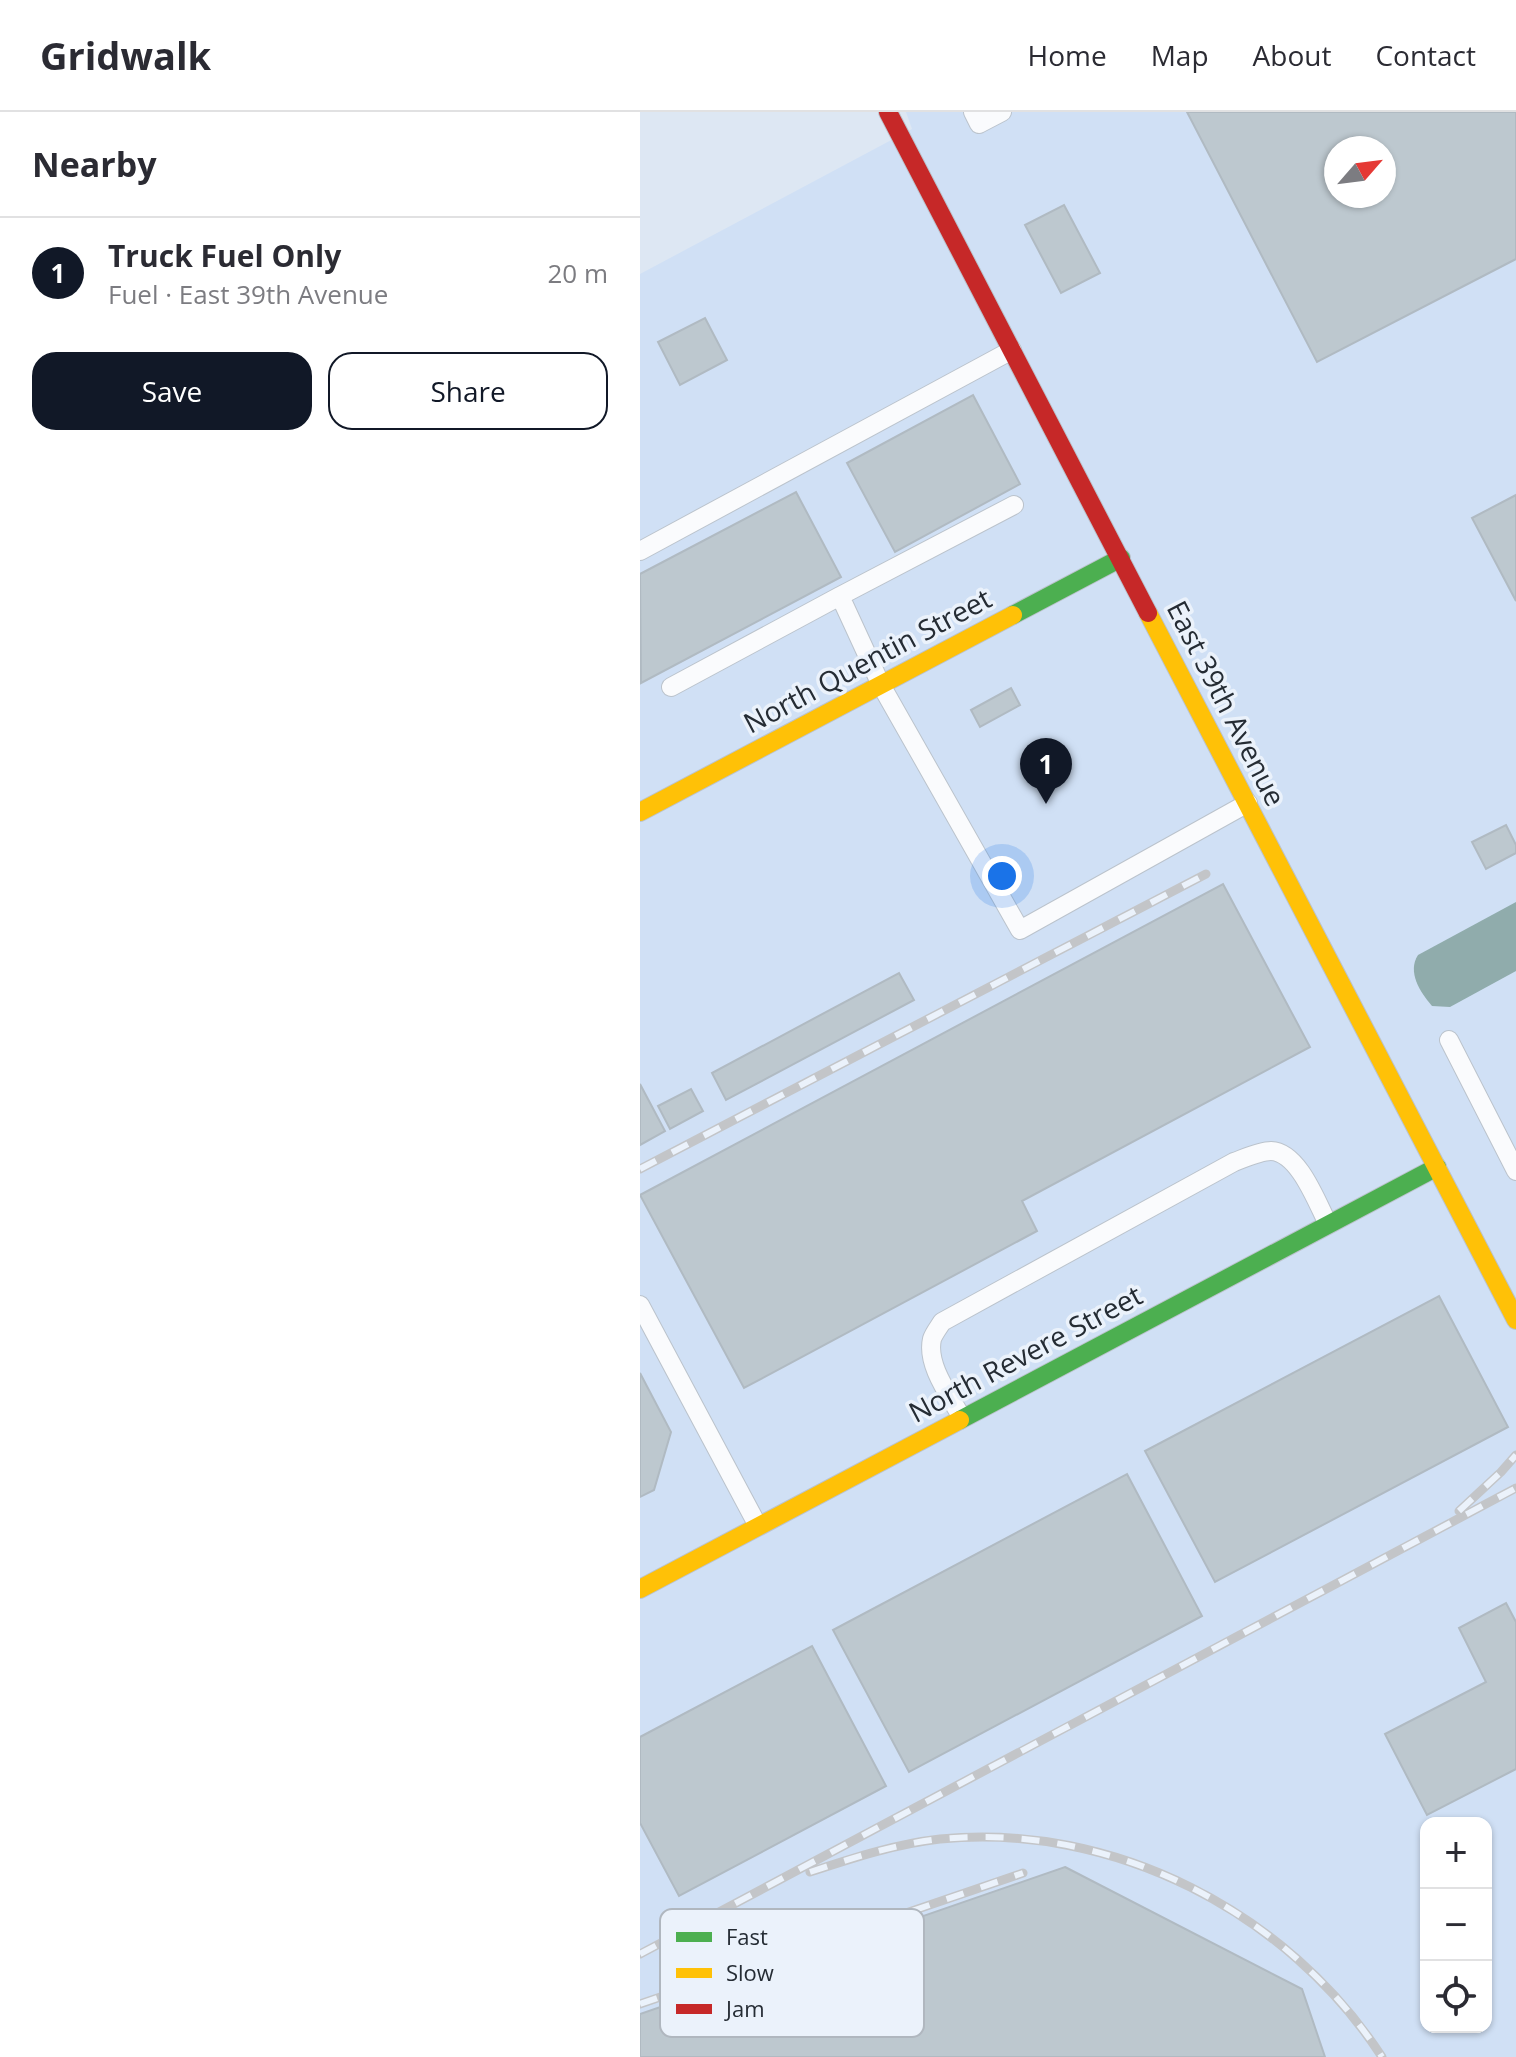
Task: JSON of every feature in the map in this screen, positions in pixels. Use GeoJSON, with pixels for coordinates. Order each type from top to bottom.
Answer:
{"type":"FeatureCollection","features":[{"type":"Feature","properties":{"kind":"street","name":"East 39th Avenue"},"geometry":{"type":"LineString","coordinates":[[888,112],[1437,1167],[1513,1306]]}},
{"type":"Feature","properties":{"kind":"street","name":"North Quentin Street"},"geometry":{"type":"LineString","coordinates":[[640,812],[1121,558]]}},
{"type":"Feature","properties":{"kind":"street","name":"North Revere Street"},"geometry":{"type":"LineString","coordinates":[[640,1589],[1437,1167]]}},
{"type":"Feature","properties":{"kind":"lane"},"geometry":{"type":"LineString","coordinates":[[973,112],[979,124],[1002,112]]}},
{"type":"Feature","properties":{"kind":"lane"},"geometry":{"type":"LineString","coordinates":[[640,551],[1012,350]]}},
{"type":"Feature","properties":{"kind":"lane"},"geometry":{"type":"LineString","coordinates":[[671,687],[1014,505]]}},
{"type":"Feature","properties":{"kind":"lane"},"geometry":{"type":"LineString","coordinates":[[840,596],[881,685],[1020,930],[1248,803]]}},
{"type":"Feature","properties":{"kind":"lane"},"geometry":{"type":"LineString","coordinates":[[1449,1040],[1516,1171]]}},
{"type":"Feature","properties":{"kind":"lane"},"geometry":{"type":"LineString","coordinates":[[962,1418],[931,1355],[932,1337],[942,1322],[1234,1162],[1273,1151],[1289,1157],[1328,1224]]}},
{"type":"Feature","properties":{"kind":"lane"},"geometry":{"type":"LineString","coordinates":[[640,1305],[758,1526]]}},
{"type":"Feature","properties":{"kind":"shaded area"},"geometry":{"type":"Polygon","coordinates":[[[906,112],[1516,112],[1516,2057],[640,2057],[640,274],[912,129],[906,112]]]}},
{"type":"Feature","properties":{"kind":"shaded area"},"geometry":{"type":"Polygon","coordinates":[[[1516,902],[1516,971],[1450,1007],[1432,1006],[1414,975],[1418,955],[1516,902]]]}},
{"type":"Feature","properties":{"kind":"building"},"geometry":{"type":"Polygon","coordinates":[[[1187,112],[1516,112],[1516,259],[1317,362],[1187,112]]]}},
{"type":"Feature","properties":{"kind":"building"},"geometry":{"type":"Polygon","coordinates":[[[1064,205],[1100,273],[1061,293],[1025,225],[1064,205]]]}},
{"type":"Feature","properties":{"kind":"building"},"geometry":{"type":"Polygon","coordinates":[[[705,318],[727,360],[680,385],[658,342],[705,318]]]}},
{"type":"Feature","properties":{"kind":"building"},"geometry":{"type":"Polygon","coordinates":[[[973,395],[1020,484],[895,552],[847,463],[973,395]]]}},
{"type":"Feature","properties":{"kind":"building"},"geometry":{"type":"Polygon","coordinates":[[[796,492],[841,577],[641,683],[640,574],[796,492]]]}},
{"type":"Feature","properties":{"kind":"building"},"geometry":{"type":"Polygon","coordinates":[[[1516,495],[1516,601],[1472,518],[1516,495]]]}},
{"type":"Feature","properties":{"kind":"building"},"geometry":{"type":"Polygon","coordinates":[[[1011,688],[1020,705],[980,727],[971,710],[1011,688]]]}},
{"type":"Feature","properties":{"kind":"building"},"geometry":{"type":"Polygon","coordinates":[[[1506,825],[1516,845],[1516,853],[1486,869],[1472,842],[1506,825]]]}},
{"type":"Feature","properties":{"kind":"building"},"geometry":{"type":"Polygon","coordinates":[[[1223,884],[1310,1047],[1022,1201],[1037,1231],[744,1388],[640,1195],[1223,884]]]}},
{"type":"Feature","properties":{"kind":"building"},"geometry":{"type":"Polygon","coordinates":[[[899,973],[914,1000],[726,1100],[712,1073],[899,973]]]}},
{"type":"Feature","properties":{"kind":"building"},"geometry":{"type":"Polygon","coordinates":[[[640,1084],[665,1131],[640,1145],[640,1084]]]}},
{"type":"Feature","properties":{"kind":"building"},"geometry":{"type":"Polygon","coordinates":[[[691,1089],[703,1111],[670,1129],[658,1106],[691,1089]]]}},
{"type":"Feature","properties":{"kind":"building"},"geometry":{"type":"Polygon","coordinates":[[[1439,1296],[1508,1427],[1215,1582],[1145,1451],[1439,1296]]]}},
{"type":"Feature","properties":{"kind":"building"},"geometry":{"type":"Polygon","coordinates":[[[640,1373],[671,1432],[654,1490],[640,1497],[640,1373]]]}},
{"type":"Feature","properties":{"kind":"building"},"geometry":{"type":"Polygon","coordinates":[[[1127,1474],[1202,1616],[909,1772],[833,1630],[1127,1474]]]}},
{"type":"Feature","properties":{"kind":"building"},"geometry":{"type":"Polygon","coordinates":[[[1506,1603],[1516,1622],[1516,1769],[1427,1815],[1385,1734],[1486,1682],[1459,1628],[1506,1603]]]}},
{"type":"Feature","properties":{"kind":"building"},"geometry":{"type":"Polygon","coordinates":[[[812,1646],[886,1786],[679,1896],[640,1823],[640,1737],[812,1646]]]}},
{"type":"Feature","properties":{"kind":"building"},"geometry":{"type":"Polygon","coordinates":[[[1065,1867],[1302,1989],[1325,2057],[640,2057],[640,2014],[660,2007],[660,2037],[924,2037],[924,1916],[1065,1867]]]}},
{"type":"Feature","properties":{"kind":"railway"},"geometry":{"type":"LineString","coordinates":[[640,1169],[1206,874]]}},
{"type":"Feature","properties":{"kind":"railway"},"geometry":{"type":"LineString","coordinates":[[1459,1511],[1516,1455]]}},
{"type":"Feature","properties":{"kind":"railway"},"geometry":{"type":"LineString","coordinates":[[725,1909],[1516,1488]]}},
{"type":"Feature","properties":{"kind":"railway"},"geometry":{"type":"LineString","coordinates":[[810,1872],[890,1848],[940,1839],[1005,1838],[1069,1846],[1131,1862],[1191,1887],[1246,1920],[1298,1959],[1343,2005],[1382,2057]]}},
{"type":"Feature","properties":{"kind":"railway"},"geometry":{"type":"LineString","coordinates":[[918,1909],[1023,1873]]}},
{"type":"Feature","properties":{"kind":"railway"},"geometry":{"type":"LineString","coordinates":[[640,1954],[660,1943]]}},
{"type":"Feature","properties":{"kind":"railway"},"geometry":{"type":"LineString","coordinates":[[640,2004],[660,1997]]}},
{"type":"Feature","properties":{"kind":"traffic: fast"},"geometry":{"type":"LineString","coordinates":[[1013,615],[1121,558]]}},
{"type":"Feature","properties":{"kind":"traffic: fast"},"geometry":{"type":"LineString","coordinates":[[960,1420],[1437,1167]]}},
{"type":"Feature","properties":{"kind":"traffic: slow"},"geometry":{"type":"LineString","coordinates":[[1148,613],[1516,1320]]}},
{"type":"Feature","properties":{"kind":"traffic: slow"},"geometry":{"type":"LineString","coordinates":[[640,812],[1013,615]]}},
{"type":"Feature","properties":{"kind":"traffic: slow"},"geometry":{"type":"LineString","coordinates":[[640,1589],[960,1420]]}},
{"type":"Feature","properties":{"kind":"traffic: jam"},"geometry":{"type":"LineString","coordinates":[[888,112],[1148,613]]}},
{"type":"Feature","properties":{"kind":"place","name":"Truck Fuel Only"},"geometry":{"type":"Point","coordinates":[1046,804]}}]}
